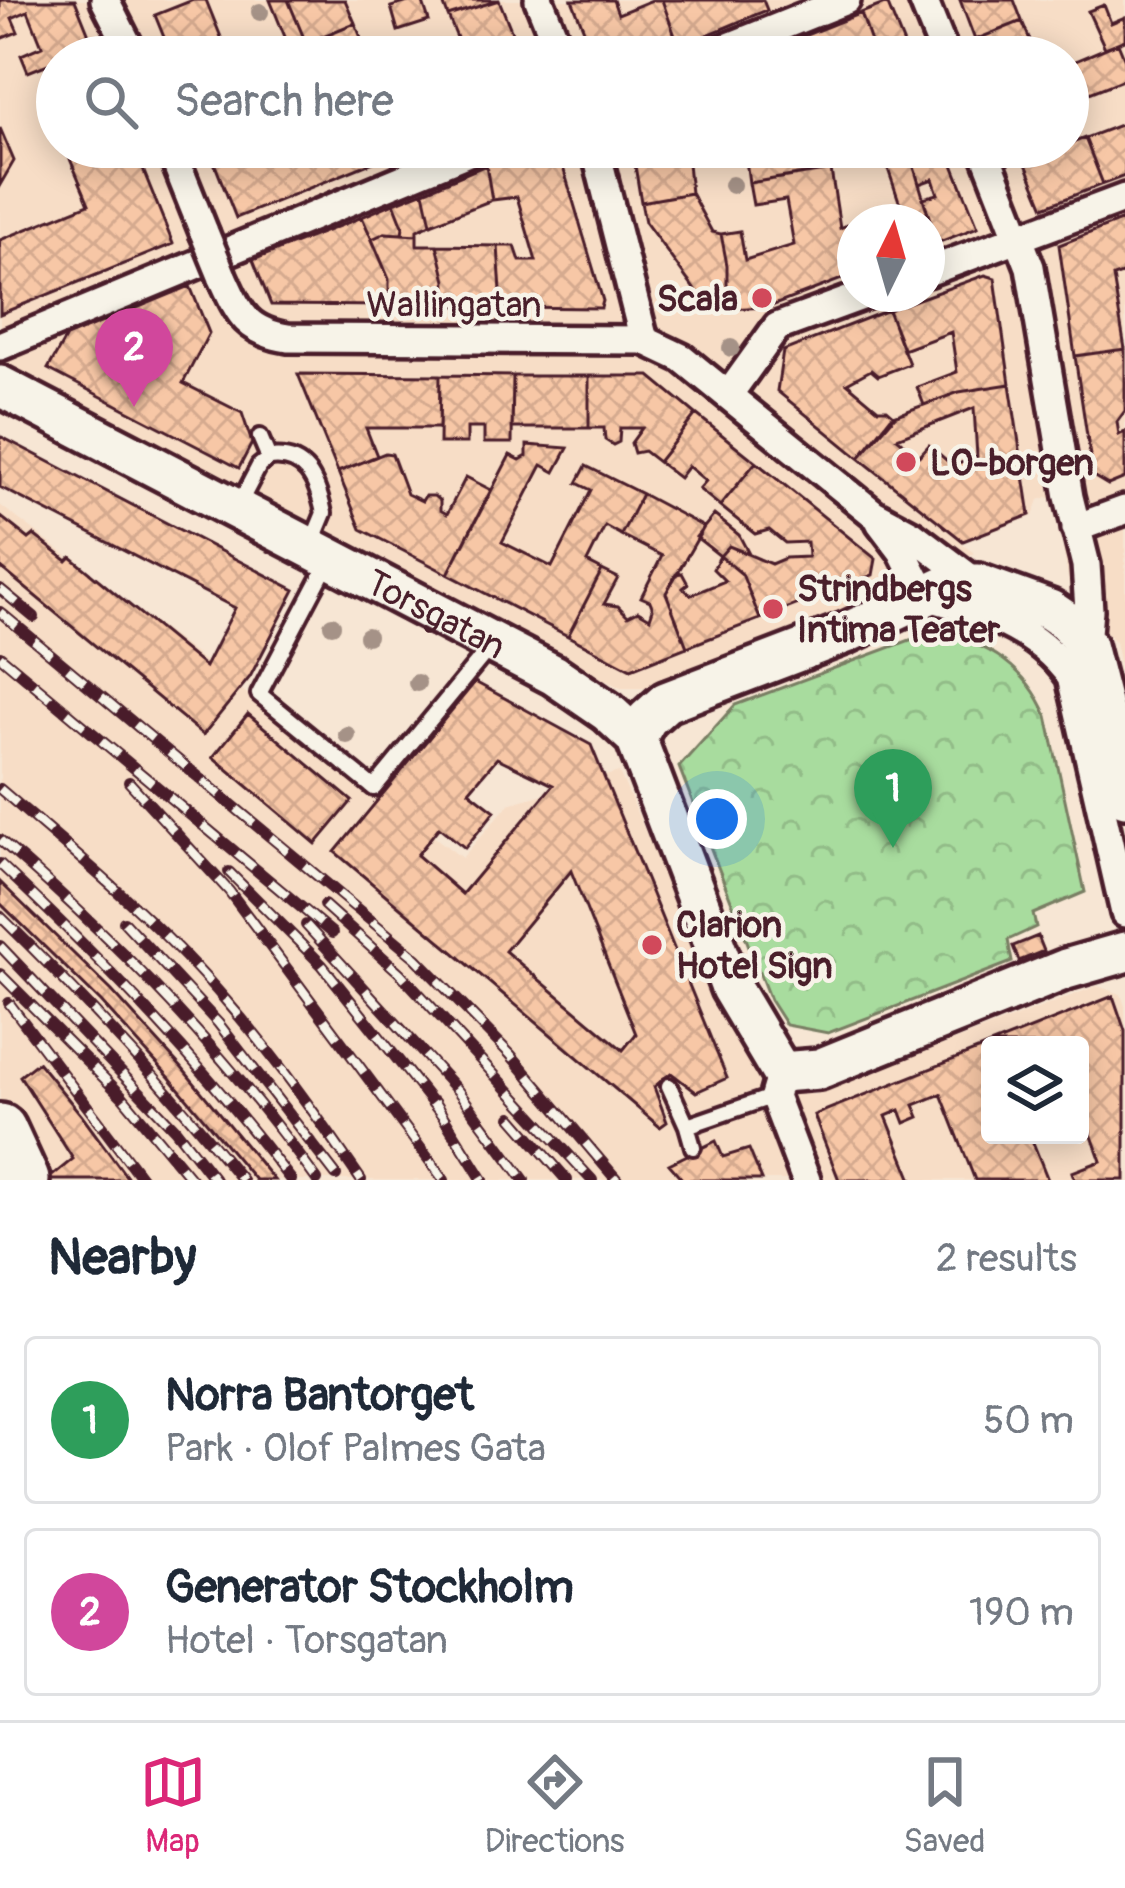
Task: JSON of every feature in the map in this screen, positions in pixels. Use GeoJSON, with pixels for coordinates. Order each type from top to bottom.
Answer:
{"type":"FeatureCollection","features":[{"type":"Feature","properties":{"kind":"highway"},"geometry":{"type":"LineString","coordinates":[[0,1130],[23,1180]]}},
{"type":"Feature","properties":{"kind":"main road","name":"Torsgatan"},"geometry":{"type":"LineString","coordinates":[[0,386],[565,682],[636,738]]}},
{"type":"Feature","properties":{"kind":"main road"},"geometry":{"type":"LineString","coordinates":[[1125,797],[1086,645],[1050,610],[978,584],[942,588],[846,633],[667,702],[647,719],[636,738],[731,988],[778,1084],[1066,969],[1125,952]]}},
{"type":"Feature","properties":{"kind":"main road","name":"Torsgatan"},"geometry":{"type":"LineString","coordinates":[[565,682],[667,702]]}},
{"type":"Feature","properties":{"kind":"street"},"geometry":{"type":"LineString","coordinates":[[105,0],[124,36]]}},
{"type":"Feature","properties":{"kind":"street"},"geometry":{"type":"LineString","coordinates":[[118,0],[129,36]]}},
{"type":"Feature","properties":{"kind":"street"},"geometry":{"type":"LineString","coordinates":[[539,0],[554,36]]}},
{"type":"Feature","properties":{"kind":"street"},"geometry":{"type":"LineString","coordinates":[[923,0],[938,36]]}},
{"type":"Feature","properties":{"kind":"street"},"geometry":{"type":"LineString","coordinates":[[755,36],[838,2]]}},
{"type":"Feature","properties":{"kind":"street","name":"Wallingatan"},"geometry":{"type":"LineString","coordinates":[[178,168],[240,314],[264,334],[312,339],[644,340]]}},
{"type":"Feature","properties":{"kind":"street"},"geometry":{"type":"LineString","coordinates":[[0,346],[24,324],[426,168]]}},
{"type":"Feature","properties":{"kind":"street"},"geometry":{"type":"LineString","coordinates":[[601,168],[644,340],[682,358],[874,514],[913,535],[978,584]]}},
{"type":"Feature","properties":{"kind":"street"},"geometry":{"type":"LineString","coordinates":[[991,168],[1030,267],[1088,588],[1086,645]]}},
{"type":"Feature","properties":{"kind":"street"},"geometry":{"type":"LineString","coordinates":[[945,265],[1125,198]]}},
{"type":"Feature","properties":{"kind":"street"},"geometry":{"type":"LineString","coordinates":[[729,394],[777,328],[837,305]]}},
{"type":"Feature","properties":{"kind":"street"},"geometry":{"type":"LineString","coordinates":[[1076,528],[1125,510]]}},
{"type":"Feature","properties":{"kind":"street"},"geometry":{"type":"LineString","coordinates":[[874,514],[902,551],[925,596],[1021,630],[1054,653],[1071,677],[1125,913]]}},
{"type":"Feature","properties":{"kind":"street"},"geometry":{"type":"LineString","coordinates":[[778,1084],[806,1180]]}},
{"type":"Feature","properties":{"kind":"lane"},"geometry":{"type":"LineString","coordinates":[[260,437],[269,458]]}},
{"type":"Feature","properties":{"kind":"lane"},"geometry":{"type":"LineString","coordinates":[[236,509],[259,466],[269,458],[297,459],[307,467],[324,513],[320,552],[259,694],[374,788],[493,643]]}},
{"type":"Feature","properties":{"kind":"lane"},"geometry":{"type":"LineString","coordinates":[[687,1126],[778,1084]]}},
{"type":"Feature","properties":{"kind":"lane"},"geometry":{"type":"LineString","coordinates":[[669,1086],[693,1147]]}},
{"type":"Feature","properties":{"kind":"shaded area"},"geometry":{"type":"Polygon","coordinates":[[[0,0],[1125,0],[1125,688],[1115,642],[1071,595],[1055,500],[1047,497],[1039,500],[1033,516],[961,543],[974,553],[879,602],[669,688],[621,688],[0,377],[0,0]]]}},
{"type":"Feature","properties":{"kind":"shaded area"},"geometry":{"type":"Polygon","coordinates":[[[0,505],[462,858],[509,804],[619,772],[743,1052],[813,1095],[1097,986],[1121,994],[1125,1006],[1125,1180],[762,1180],[749,1149],[723,1157],[716,1141],[670,1164],[683,1180],[37,1180],[0,1099],[0,505]]]}},
{"type":"Feature","properties":{"kind":"green space"},"geometry":{"type":"Polygon","coordinates":[[[938,635],[973,644],[1004,660],[1039,699],[1047,716],[1085,892],[1033,914],[1036,927],[1008,940],[1012,962],[828,1033],[786,1025],[770,1000],[679,767],[735,705],[918,637],[938,635]]]}},
{"type":"Feature","properties":{"kind":"building"},"geometry":{"type":"Polygon","coordinates":[[[0,0],[75,0],[90,36],[38,36],[28,11],[12,18],[18,32],[0,39],[0,0]]]}},
{"type":"Feature","properties":{"kind":"building"},"geometry":{"type":"Polygon","coordinates":[[[193,0],[206,0],[221,36],[164,36],[155,15],[193,0]]]}},
{"type":"Feature","properties":{"kind":"building"},"geometry":{"type":"Polygon","coordinates":[[[270,0],[288,0],[303,36],[285,36],[270,0]]]}},
{"type":"Feature","properties":{"kind":"building"},"geometry":{"type":"Polygon","coordinates":[[[288,0],[345,0],[355,23],[323,36],[303,36],[288,0]]]}},
{"type":"Feature","properties":{"kind":"building"},"geometry":{"type":"Polygon","coordinates":[[[422,0],[429,21],[398,31],[391,7],[422,0]]]}},
{"type":"Feature","properties":{"kind":"building"},"geometry":{"type":"Polygon","coordinates":[[[442,0],[499,0],[448,16],[442,0]]]}},
{"type":"Feature","properties":{"kind":"building"},"geometry":{"type":"Polygon","coordinates":[[[499,0],[514,36],[456,36],[448,16],[499,0]]]}},
{"type":"Feature","properties":{"kind":"building"},"geometry":{"type":"Polygon","coordinates":[[[572,0],[613,0],[618,14],[662,0],[675,36],[587,36],[572,0]]]}},
{"type":"Feature","properties":{"kind":"building"},"geometry":{"type":"Polygon","coordinates":[[[662,0],[763,0],[767,10],[705,36],[675,36],[662,0]]]}},
{"type":"Feature","properties":{"kind":"building"},"geometry":{"type":"Polygon","coordinates":[[[960,0],[1014,0],[1022,21],[974,36],[960,0]]]}},
{"type":"Feature","properties":{"kind":"building"},"geometry":{"type":"Polygon","coordinates":[[[887,3],[900,36],[869,36],[861,13],[887,3]]]}},
{"type":"Feature","properties":{"kind":"building"},"geometry":{"type":"Polygon","coordinates":[[[1104,5],[1111,23],[1125,17],[1125,40],[1105,48],[1088,11],[1104,5]]]}},
{"type":"Feature","properties":{"kind":"building"},"geometry":{"type":"Polygon","coordinates":[[[861,13],[869,36],[804,36],[861,13]]]}},
{"type":"Feature","properties":{"kind":"building"},"geometry":{"type":"Polygon","coordinates":[[[1022,21],[1028,36],[985,36],[1022,21]]]}},
{"type":"Feature","properties":{"kind":"building"},"geometry":{"type":"Polygon","coordinates":[[[355,23],[360,36],[323,36],[355,23]]]}},
{"type":"Feature","properties":{"kind":"building"},"geometry":{"type":"Polygon","coordinates":[[[1118,43],[1125,60],[1125,79],[1089,93],[1089,55],[1118,43]]]}},
{"type":"Feature","properties":{"kind":"building"},"geometry":{"type":"Polygon","coordinates":[[[36,49],[36,69],[28,72],[21,55],[36,49]]]}},
{"type":"Feature","properties":{"kind":"building"},"geometry":{"type":"Polygon","coordinates":[[[1125,123],[1125,176],[1103,184],[1089,136],[1125,123]]]}},
{"type":"Feature","properties":{"kind":"building"},"geometry":{"type":"Polygon","coordinates":[[[0,128],[14,161],[0,185],[0,128]]]}},
{"type":"Feature","properties":{"kind":"building"},"geometry":{"type":"Polygon","coordinates":[[[1089,148],[1103,184],[1044,207],[1028,168],[1089,168],[1089,148]]]}},
{"type":"Feature","properties":{"kind":"building"},"geometry":{"type":"Polygon","coordinates":[[[74,168],[142,168],[173,244],[0,314],[0,240],[89,204],[74,168]]]}},
{"type":"Feature","properties":{"kind":"building"},"geometry":{"type":"Polygon","coordinates":[[[216,168],[359,168],[236,218],[216,168]]]}},
{"type":"Feature","properties":{"kind":"building"},"geometry":{"type":"Polygon","coordinates":[[[487,168],[563,168],[603,301],[601,308],[502,307],[498,246],[515,246],[520,261],[536,261],[517,197],[492,200],[487,168]]]}},
{"type":"Feature","properties":{"kind":"building"},"geometry":{"type":"Polygon","coordinates":[[[487,168],[492,200],[431,224],[424,191],[487,168]]]}},
{"type":"Feature","properties":{"kind":"building"},"geometry":{"type":"Polygon","coordinates":[[[635,168],[688,168],[691,193],[641,202],[635,168]]]}},
{"type":"Feature","properties":{"kind":"building"},"geometry":{"type":"Polygon","coordinates":[[[747,168],[815,168],[816,172],[749,183],[747,168]]]}},
{"type":"Feature","properties":{"kind":"building"},"geometry":{"type":"Polygon","coordinates":[[[888,168],[914,168],[925,204],[900,204],[888,168]]]}},
{"type":"Feature","properties":{"kind":"building"},"geometry":{"type":"Polygon","coordinates":[[[914,168],[954,168],[978,227],[945,240],[945,204],[925,204],[923,198],[938,194],[933,179],[919,184],[914,168]]]}},
{"type":"Feature","properties":{"kind":"building"},"geometry":{"type":"Polygon","coordinates":[[[831,170],[837,209],[837,281],[769,307],[727,309],[721,234],[740,231],[745,260],[794,245],[786,200],[753,205],[749,183],[831,170]]]}},
{"type":"Feature","properties":{"kind":"building"},"geometry":{"type":"Polygon","coordinates":[[[424,191],[431,224],[417,230],[417,235],[402,234],[394,203],[424,191]]]}},
{"type":"Feature","properties":{"kind":"building"},"geometry":{"type":"Polygon","coordinates":[[[691,193],[712,232],[721,234],[727,309],[708,308],[645,222],[641,202],[691,193]]]}},
{"type":"Feature","properties":{"kind":"building"},"geometry":{"type":"Polygon","coordinates":[[[394,203],[402,234],[385,233],[372,239],[362,217],[394,203]]]}},
{"type":"Feature","properties":{"kind":"building"},"geometry":{"type":"Polygon","coordinates":[[[362,217],[389,279],[389,306],[271,305],[253,260],[362,217]]]}},
{"type":"Feature","properties":{"kind":"building"},"geometry":{"type":"Polygon","coordinates":[[[1123,220],[1125,273],[1113,277],[1125,349],[1075,356],[1059,245],[1123,220]]]}},
{"type":"Feature","properties":{"kind":"building"},"geometry":{"type":"Polygon","coordinates":[[[385,233],[417,235],[417,245],[437,245],[446,281],[445,306],[389,306],[389,279],[372,239],[385,233]]]}},
{"type":"Feature","properties":{"kind":"building"},"geometry":{"type":"Polygon","coordinates":[[[437,245],[498,246],[502,307],[445,306],[446,281],[437,245]]]}},
{"type":"Feature","properties":{"kind":"building"},"geometry":{"type":"Polygon","coordinates":[[[985,275],[995,278],[1010,384],[959,392],[924,405],[917,387],[957,372],[951,332],[903,350],[889,312],[945,312],[945,289],[985,275]]]}},
{"type":"Feature","properties":{"kind":"building"},"geometry":{"type":"Polygon","coordinates":[[[190,286],[209,333],[183,383],[242,413],[252,443],[239,468],[48,369],[66,337],[190,286]]]}},
{"type":"Feature","properties":{"kind":"building"},"geometry":{"type":"Polygon","coordinates":[[[889,312],[909,364],[878,376],[871,370],[847,383],[878,409],[895,416],[859,458],[777,391],[783,351],[889,312]]]}},
{"type":"Feature","properties":{"kind":"building"},"geometry":{"type":"Polygon","coordinates":[[[1125,349],[1125,411],[1117,422],[1119,435],[1125,432],[1125,478],[1108,485],[1093,476],[1075,356],[1125,349]]]}},
{"type":"Feature","properties":{"kind":"building"},"geometry":{"type":"Polygon","coordinates":[[[298,374],[440,375],[439,428],[366,428],[377,456],[338,472],[298,374]]]}},
{"type":"Feature","properties":{"kind":"building"},"geometry":{"type":"Polygon","coordinates":[[[440,375],[513,376],[512,443],[484,443],[484,428],[467,428],[467,443],[439,443],[440,375]]]}},
{"type":"Feature","properties":{"kind":"building"},"geometry":{"type":"Polygon","coordinates":[[[513,376],[589,376],[589,428],[512,428],[513,376]]]}},
{"type":"Feature","properties":{"kind":"building"},"geometry":{"type":"Polygon","coordinates":[[[589,376],[650,376],[696,414],[658,462],[644,451],[634,453],[631,443],[642,428],[620,428],[619,442],[613,445],[605,440],[604,428],[589,428],[589,376]]]}},
{"type":"Feature","properties":{"kind":"building","name":"LO-borgen"},"geometry":{"type":"Polygon","coordinates":[[[1010,384],[1030,515],[963,541],[859,458],[891,417],[959,392],[1010,384]],[[974,408],[897,438],[919,456],[929,445],[953,466],[977,457],[974,408]]]}},
{"type":"Feature","properties":{"kind":"building"},"geometry":{"type":"Polygon","coordinates":[[[696,414],[756,462],[720,506],[699,489],[706,481],[688,466],[679,478],[658,462],[696,414]]]}},
{"type":"Feature","properties":{"kind":"building"},"geometry":{"type":"Polygon","coordinates":[[[0,436],[295,590],[250,677],[203,735],[0,567],[0,516],[67,561],[71,557],[205,667],[235,608],[0,487],[0,436]]]}},
{"type":"Feature","properties":{"kind":"building"},"geometry":{"type":"Polygon","coordinates":[[[527,445],[568,448],[555,472],[542,465],[502,542],[552,567],[591,490],[577,483],[586,466],[642,494],[621,535],[605,526],[587,562],[602,570],[568,636],[448,574],[510,455],[520,460],[527,456],[527,445]]]}},
{"type":"Feature","properties":{"kind":"building"},"geometry":{"type":"Polygon","coordinates":[[[392,454],[407,494],[422,501],[434,496],[447,514],[466,477],[491,490],[448,574],[361,529],[338,472],[392,454]]]}},
{"type":"Feature","properties":{"kind":"building"},"geometry":{"type":"Polygon","coordinates":[[[756,462],[876,559],[873,575],[760,619],[742,574],[720,556],[729,546],[771,564],[808,557],[807,542],[785,543],[769,530],[755,534],[720,506],[756,462]]]}},
{"type":"Feature","properties":{"kind":"building"},"geometry":{"type":"Polygon","coordinates":[[[642,494],[704,527],[666,593],[687,647],[631,669],[568,636],[602,570],[618,578],[604,604],[618,606],[628,616],[638,611],[650,618],[650,601],[641,597],[662,556],[621,535],[642,494]]]}},
{"type":"Feature","properties":{"kind":"building"},"geometry":{"type":"Polygon","coordinates":[[[714,515],[739,535],[749,554],[729,546],[720,556],[696,537],[714,515]]]}},
{"type":"Feature","properties":{"kind":"building"},"geometry":{"type":"Polygon","coordinates":[[[720,556],[742,574],[760,619],[687,647],[666,593],[676,574],[682,573],[688,584],[683,588],[691,595],[725,581],[713,569],[720,556]]]}},
{"type":"Feature","properties":{"kind":"building"},"geometry":{"type":"Polygon","coordinates":[[[475,682],[591,745],[727,1078],[696,1092],[671,1073],[654,1087],[667,1122],[660,1127],[335,852],[475,682]],[[497,758],[469,791],[495,811],[465,848],[439,827],[417,855],[462,894],[553,785],[497,758]],[[571,871],[505,951],[623,1050],[636,1034],[571,871]]]}},
{"type":"Feature","properties":{"kind":"building"},"geometry":{"type":"Polygon","coordinates":[[[248,714],[352,801],[316,844],[213,757],[248,714]]]}},
{"type":"Feature","properties":{"kind":"building"},"geometry":{"type":"Polygon","coordinates":[[[0,882],[112,991],[274,1180],[255,1180],[101,1002],[0,903],[0,882]]]}},
{"type":"Feature","properties":{"kind":"building"},"geometry":{"type":"Polygon","coordinates":[[[1038,936],[1044,951],[1019,961],[1013,946],[1038,936]]]}},
{"type":"Feature","properties":{"kind":"building"},"geometry":{"type":"Polygon","coordinates":[[[1113,996],[1125,1031],[1125,1180],[1075,1180],[1072,1172],[1101,1161],[1089,1128],[1089,1036],[1012,1036],[1113,996]]]}},
{"type":"Feature","properties":{"kind":"building"},"geometry":{"type":"Polygon","coordinates":[[[981,1049],[981,1144],[1034,1144],[1048,1180],[975,1180],[941,1094],[914,1105],[919,1117],[905,1123],[900,1110],[886,1116],[912,1180],[839,1180],[814,1115],[981,1049]]]}},
{"type":"Feature","properties":{"kind":"building"},"geometry":{"type":"Polygon","coordinates":[[[38,1062],[129,1180],[47,1180],[73,1159],[20,1076],[38,1062]]]}},
{"type":"Feature","properties":{"kind":"building"},"geometry":{"type":"Polygon","coordinates":[[[716,1141],[723,1157],[749,1149],[762,1180],[683,1180],[669,1164],[716,1141]]]}},
{"type":"Feature","properties":{"kind":"railway"},"geometry":{"type":"LineString","coordinates":[[0,589],[34,617]]}},
{"type":"Feature","properties":{"kind":"railway"},"geometry":{"type":"LineString","coordinates":[[0,612],[416,958],[510,1054],[617,1180]]}},
{"type":"Feature","properties":{"kind":"railway"},"geometry":{"type":"LineString","coordinates":[[0,656],[332,933]]}},
{"type":"Feature","properties":{"kind":"railway"},"geometry":{"type":"LineString","coordinates":[[129,782],[229,891],[444,1180]]}},
{"type":"Feature","properties":{"kind":"railway"},"geometry":{"type":"LineString","coordinates":[[0,789],[118,892],[202,974],[281,1068],[361,1180]]}},
{"type":"Feature","properties":{"kind":"railway"},"geometry":{"type":"LineString","coordinates":[[0,840],[169,1001],[246,1088],[317,1180]]}},
{"type":"Feature","properties":{"kind":"railway"},"geometry":{"type":"LineString","coordinates":[[0,864],[152,1016],[291,1180]]}},
{"type":"Feature","properties":{"kind":"railway"},"geometry":{"type":"LineString","coordinates":[[229,872],[322,965],[442,1115]]}},
{"type":"Feature","properties":{"kind":"railway"},"geometry":{"type":"LineString","coordinates":[[324,905],[400,973],[592,1180]]}},
{"type":"Feature","properties":{"kind":"railway"},"geometry":{"type":"LineString","coordinates":[[0,916],[125,1045],[242,1180]]}},
{"type":"Feature","properties":{"kind":"railway"},"geometry":{"type":"LineString","coordinates":[[124,922],[218,1023],[336,1175]]}},
{"type":"Feature","properties":{"kind":"railway"},"geometry":{"type":"LineString","coordinates":[[306,925],[458,1091],[524,1180]]}},
{"type":"Feature","properties":{"kind":"railway"},"geometry":{"type":"LineString","coordinates":[[0,946],[175,1129],[215,1180]]}},
{"type":"Feature","properties":{"kind":"railway"},"geometry":{"type":"LineString","coordinates":[[0,974],[122,1096],[192,1180]]}},
{"type":"Feature","properties":{"kind":"railway"},"geometry":{"type":"LineString","coordinates":[[9,1003],[143,1180]]}},
{"type":"Feature","properties":{"kind":"railway"},"geometry":{"type":"LineString","coordinates":[[434,1102],[483,1180]]}},
{"type":"Feature","properties":{"kind":"railway"},"geometry":{"type":"LineString","coordinates":[[512,1117],[567,1180]]}},
{"type":"Feature","properties":{"kind":"place","name":"Scala"},"geometry":{"type":"Point","coordinates":[762,298]}},
{"type":"Feature","properties":{"kind":"place","name":"Generator Stockholm"},"geometry":{"type":"Point","coordinates":[134,407]}},
{"type":"Feature","properties":{"kind":"place","name":"LO-borgen"},"geometry":{"type":"Point","coordinates":[906,462]}},
{"type":"Feature","properties":{"kind":"place","name":"Strindbergs Intima Teater"},"geometry":{"type":"Point","coordinates":[773,609]}},
{"type":"Feature","properties":{"kind":"place","name":"Norra Bantorget"},"geometry":{"type":"Point","coordinates":[893,848]}},
{"type":"Feature","properties":{"kind":"place","name":"Clarion Hotel Sign"},"geometry":{"type":"Point","coordinates":[652,945]}}]}
